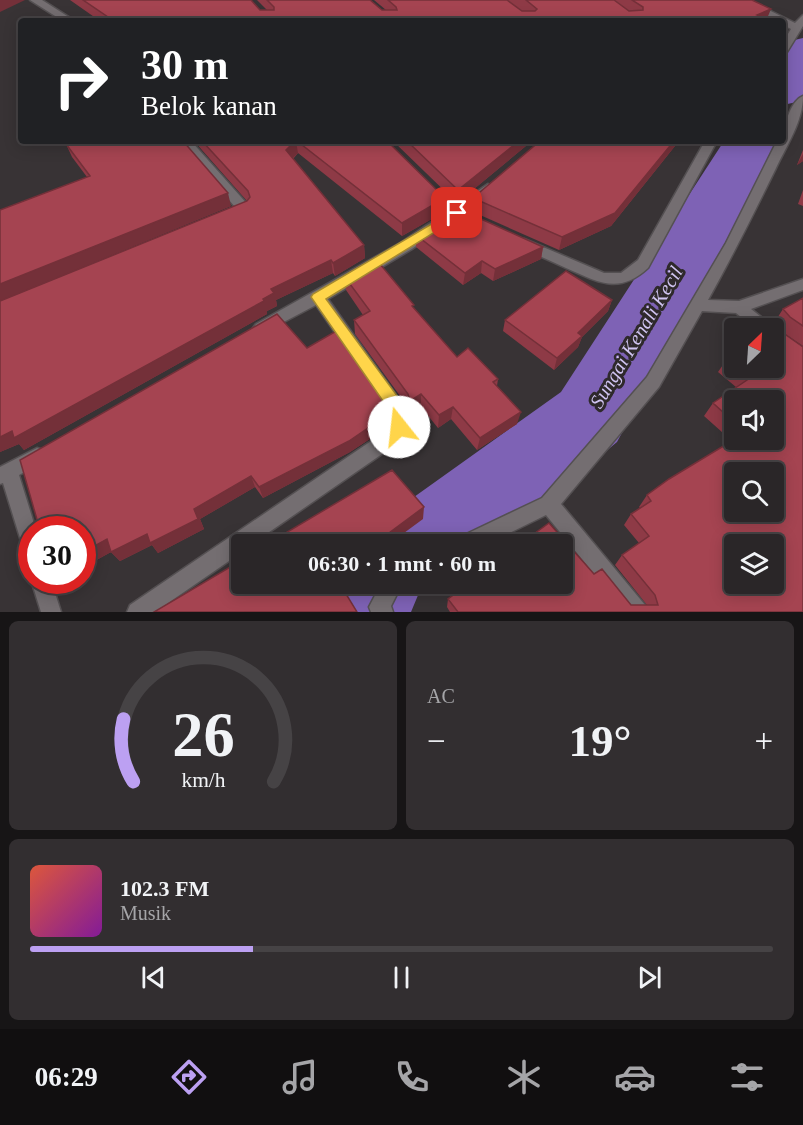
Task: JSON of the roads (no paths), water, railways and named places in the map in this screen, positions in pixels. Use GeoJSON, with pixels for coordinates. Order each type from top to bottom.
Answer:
{"type":"FeatureCollection","features":[{"type":"Feature","properties":{"kind":"street"},"geometry":{"type":"LineString","coordinates":[[35,0],[65,18]]}},
{"type":"Feature","properties":{"kind":"street"},"geometry":{"type":"LineString","coordinates":[[741,0],[777,18]]}},
{"type":"Feature","properties":{"kind":"street"},"geometry":{"type":"LineString","coordinates":[[786,45],[803,18]]}},
{"type":"Feature","properties":{"kind":"street"},"geometry":{"type":"LineString","coordinates":[[786,22],[797,28]]}},
{"type":"Feature","properties":{"kind":"street"},"geometry":{"type":"LineString","coordinates":[[786,134],[803,99]]}},
{"type":"Feature","properties":{"kind":"street"},"geometry":{"type":"LineString","coordinates":[[188,144],[244,209],[222,218]]}},
{"type":"Feature","properties":{"kind":"street"},"geometry":{"type":"LineString","coordinates":[[511,238],[602,278],[615,280],[632,275],[643,264],[709,144]]}},
{"type":"Feature","properties":{"kind":"street"},"geometry":{"type":"LineString","coordinates":[[488,534],[549,504],[653,382],[733,243],[781,144]]}},
{"type":"Feature","properties":{"kind":"street"},"geometry":{"type":"LineString","coordinates":[[249,334],[318,297],[458,212],[494,183]]}},
{"type":"Feature","properties":{"kind":"street"},"geometry":{"type":"LineString","coordinates":[[698,305],[739,307],[803,284]]}},
{"type":"Feature","properties":{"kind":"street"},"geometry":{"type":"LineString","coordinates":[[137,612],[390,439],[399,427],[400,413],[318,297]]}},
{"type":"Feature","properties":{"kind":"street"},"geometry":{"type":"LineString","coordinates":[[739,307],[753,318]]}},
{"type":"Feature","properties":{"kind":"street"},"geometry":{"type":"LineString","coordinates":[[21,516],[5,474],[49,448]]}},
{"type":"Feature","properties":{"kind":"street"},"geometry":{"type":"LineString","coordinates":[[549,504],[638,612]]}},
{"type":"Feature","properties":{"kind":"street"},"geometry":{"type":"LineString","coordinates":[[46,594],[51,612]]}},
{"type":"Feature","properties":{"kind":"street"},"geometry":{"type":"LineString","coordinates":[[383,612],[378,607],[386,594]]}},
{"type":"Feature","properties":{"kind":"waterway","name":"Sungai Kenali Kecil"},"geometry":{"type":"LineString","coordinates":[[786,84],[803,52]]}},
{"type":"Feature","properties":{"kind":"waterway","name":"Sungai Kenali Kecil"},"geometry":{"type":"LineString","coordinates":[[438,534],[589,417],[750,144]]}},
{"type":"Feature","properties":{"kind":"waterway","name":"Sungai Kenali Kecil"},"geometry":{"type":"LineString","coordinates":[[339,612],[362,594]]}}]}
